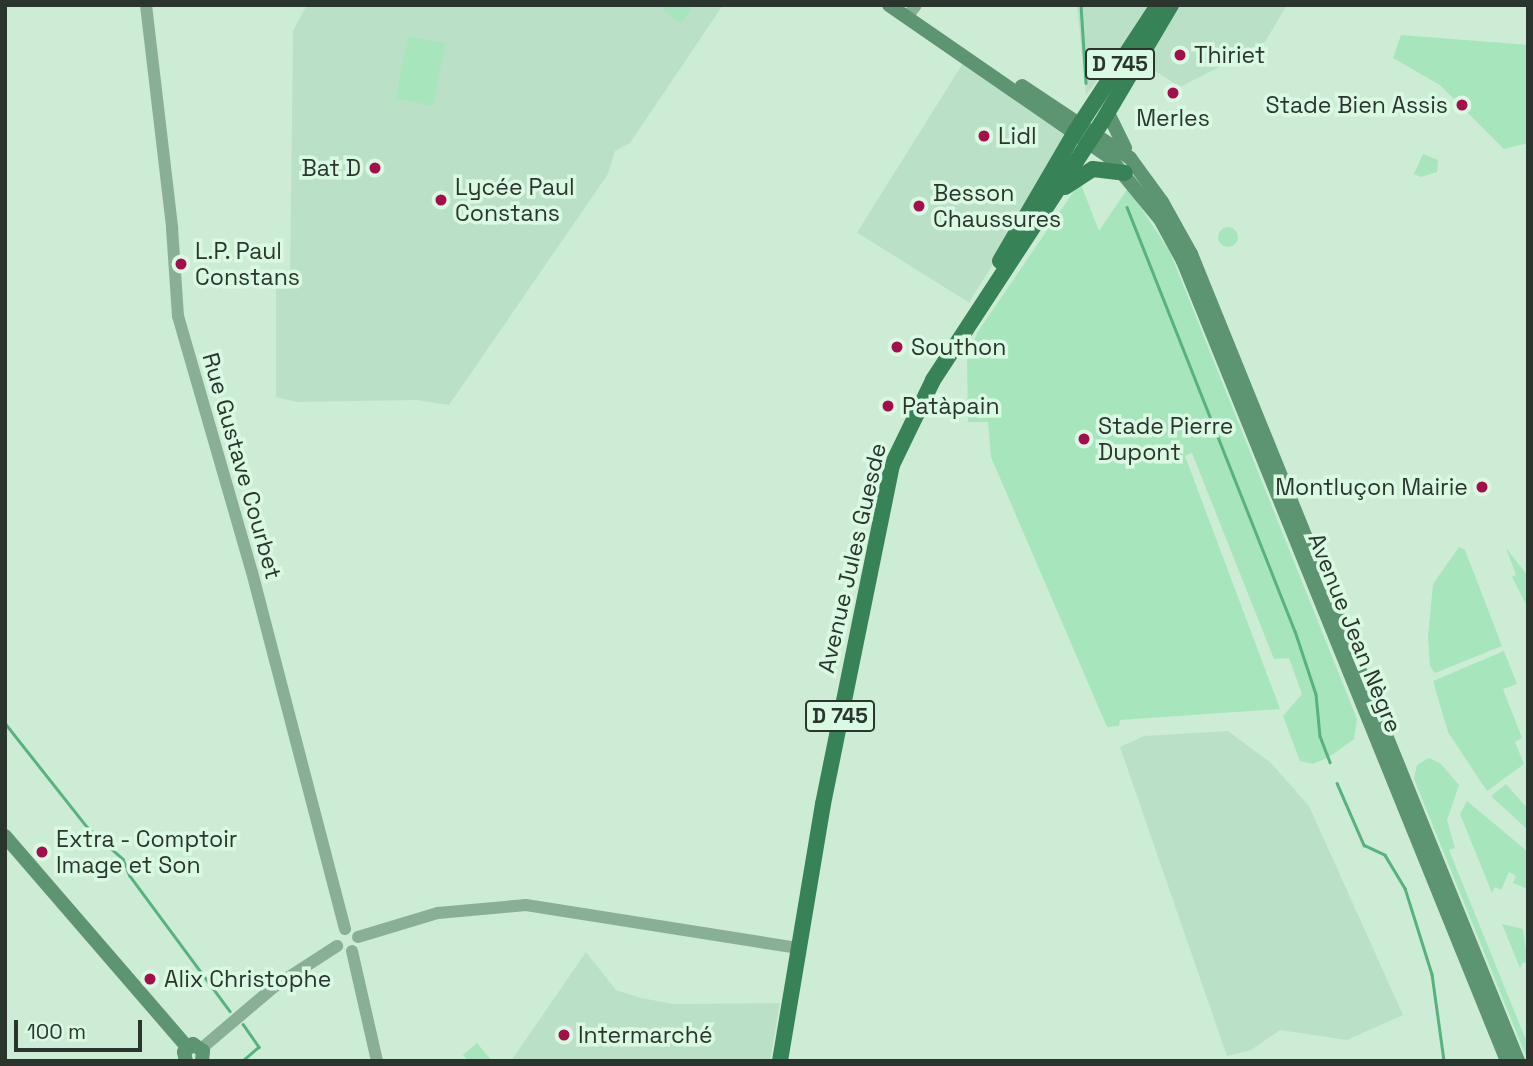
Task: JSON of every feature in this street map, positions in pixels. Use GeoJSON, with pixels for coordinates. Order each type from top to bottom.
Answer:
{"type":"FeatureCollection","features":[{"type":"Feature","properties":{"kind":"main road","name":"Avenue Jean Nègre"},"geometry":{"type":"LineString","coordinates":[[889,5],[911,11],[920,26],[1086,132],[1162,202],[1191,254],[1518,1061]]}},
{"type":"Feature","properties":{"kind":"main road","name":"D 745"},"geometry":{"type":"LineString","coordinates":[[1086,132],[1158,5]]}},
{"type":"Feature","properties":{"kind":"main road","name":"D 745"},"geometry":{"type":"LineString","coordinates":[[1086,132],[1108,113],[1171,5]]}},
{"type":"Feature","properties":{"kind":"main road","name":"Avenue Jean Nègre"},"geometry":{"type":"LineString","coordinates":[[1108,113],[1124,166],[1160,219],[1183,261],[1507,1061]]}},
{"type":"Feature","properties":{"kind":"main road","name":"Avenue Jules Guesde"},"geometry":{"type":"LineString","coordinates":[[780,1061],[825,790],[892,466],[911,419],[966,329],[1051,201],[1086,132]]}},
{"type":"Feature","properties":{"kind":"main road","name":"Avenue Jules Guesde"},"geometry":{"type":"LineString","coordinates":[[966,329],[976,303],[1086,132]]}},
{"type":"Feature","properties":{"kind":"main road","name":"D 745"},"geometry":{"type":"LineString","coordinates":[[1051,201],[1085,172],[1124,166]]}},
{"type":"Feature","properties":{"kind":"main road"},"geometry":{"type":"LineString","coordinates":[[5,836],[194,1054]]}},
{"type":"Feature","properties":{"kind":"street","name":"Rue Gustave Courbet"},"geometry":{"type":"LineString","coordinates":[[146,5],[182,336],[252,572],[345,929]]}},
{"type":"Feature","properties":{"kind":"street"},"geometry":{"type":"LineString","coordinates":[[337,946],[337,936],[345,929],[358,937],[438,913],[526,905],[799,947]]}},
{"type":"Feature","properties":{"kind":"street"},"geometry":{"type":"LineString","coordinates":[[358,937],[352,951],[377,1061]]}},
{"type":"Feature","properties":{"kind":"street"},"geometry":{"type":"LineString","coordinates":[[194,1054],[275,986],[337,946]]}},
{"type":"Feature","properties":{"kind":"street"},"geometry":{"type":"LineString","coordinates":[[337,946],[352,951]]}},
{"type":"Feature","properties":{"kind":"shaded area","name":"Lycée Paul Constans"},"geometry":{"type":"Polygon","coordinates":[[[307,5],[723,5],[630,143],[615,151],[608,174],[449,405],[417,400],[297,402],[276,397],[276,287],[290,283],[293,31],[307,5]]]}},
{"type":"Feature","properties":{"kind":"shaded area"},"geometry":{"type":"Polygon","coordinates":[[[657,5],[695,5],[681,23],[657,5]]]}},
{"type":"Feature","properties":{"kind":"shaded area"},"geometry":{"type":"Polygon","coordinates":[[[1077,5],[1287,5],[1263,45],[1180,87],[1121,49],[1086,95],[1077,5]]]}},
{"type":"Feature","properties":{"kind":"shaded area"},"geometry":{"type":"Polygon","coordinates":[[[1401,35],[1528,45],[1528,143],[1504,149],[1440,85],[1393,58],[1401,35]]]}},
{"type":"Feature","properties":{"kind":"shaded area"},"geometry":{"type":"Polygon","coordinates":[[[408,36],[445,43],[433,106],[396,99],[408,36]]]}},
{"type":"Feature","properties":{"kind":"shaded area"},"geometry":{"type":"Polygon","coordinates":[[[963,63],[1075,133],[969,303],[857,233],[963,63]]]}},
{"type":"Feature","properties":{"kind":"shaded area"},"geometry":{"type":"Polygon","coordinates":[[[1423,154],[1438,160],[1437,172],[1421,177],[1414,174],[1423,154]]]}},
{"type":"Feature","properties":{"kind":"shaded area","name":"Stade Pierre Dupont"},"geometry":{"type":"Polygon","coordinates":[[[1080,182],[1099,231],[1128,188],[1170,252],[1357,719],[1354,739],[1329,757],[1313,764],[1300,761],[1283,716],[1302,694],[1289,658],[1274,659],[1192,453],[1185,456],[1280,709],[1120,720],[1119,726],[1107,727],[991,457],[988,422],[968,422],[967,360],[977,333],[1080,182]]]}},
{"type":"Feature","properties":{"kind":"shaded area"},"geometry":{"type":"Polygon","coordinates":[[[1228,227],[1235,230],[1238,237],[1235,244],[1228,247],[1221,244],[1218,237],[1221,230],[1228,227]]]}},
{"type":"Feature","properties":{"kind":"shaded area"},"geometry":{"type":"Polygon","coordinates":[[[1459,547],[1465,550],[1502,646],[1435,673],[1430,666],[1428,638],[1433,584],[1459,547]]]}},
{"type":"Feature","properties":{"kind":"shaded area"},"geometry":{"type":"Polygon","coordinates":[[[1506,548],[1528,576],[1528,608],[1512,577],[1516,575],[1506,548]]]}},
{"type":"Feature","properties":{"kind":"shaded area"},"geometry":{"type":"Polygon","coordinates":[[[1504,651],[1517,684],[1503,689],[1522,738],[1515,742],[1524,764],[1487,791],[1448,732],[1433,681],[1504,651]]]}},
{"type":"Feature","properties":{"kind":"shaded area"},"geometry":{"type":"Polygon","coordinates":[[[1228,731],[1271,763],[1309,806],[1403,1015],[1347,1040],[1280,1030],[1251,1050],[1227,1056],[1120,747],[1144,736],[1228,731]]]}},
{"type":"Feature","properties":{"kind":"shaded area"},"geometry":{"type":"Polygon","coordinates":[[[1429,758],[1440,763],[1459,785],[1447,820],[1455,848],[1449,850],[1528,1045],[1528,1061],[1414,779],[1417,765],[1429,758]]]}},
{"type":"Feature","properties":{"kind":"shaded area"},"geometry":{"type":"Polygon","coordinates":[[[1506,784],[1528,809],[1528,830],[1491,796],[1506,784]]]}},
{"type":"Feature","properties":{"kind":"shaded area"},"geometry":{"type":"Polygon","coordinates":[[[1467,801],[1528,852],[1528,889],[1513,883],[1516,876],[1509,872],[1501,890],[1495,887],[1492,893],[1460,814],[1467,801]]]}},
{"type":"Feature","properties":{"kind":"shaded area"},"geometry":{"type":"Polygon","coordinates":[[[1502,924],[1523,929],[1528,964],[1523,962],[1520,968],[1502,924]]]}},
{"type":"Feature","properties":{"kind":"shaded area"},"geometry":{"type":"Polygon","coordinates":[[[586,952],[616,990],[641,998],[674,1004],[780,1003],[770,1061],[511,1061],[586,952]]]}},
{"type":"Feature","properties":{"kind":"shaded area"},"geometry":{"type":"Polygon","coordinates":[[[477,1043],[492,1061],[468,1061],[463,1055],[477,1043]]]}},
{"type":"Feature","properties":{"kind":"waterway"},"geometry":{"type":"LineString","coordinates":[[1081,5],[1086,83]]}},
{"type":"Feature","properties":{"kind":"waterway"},"geometry":{"type":"LineString","coordinates":[[1127,207],[1295,631],[1316,694],[1320,736],[1330,762]]}},
{"type":"Feature","properties":{"kind":"waterway"},"geometry":{"type":"LineString","coordinates":[[5,723],[87,827],[123,859],[130,876],[230,1011]]}},
{"type":"Feature","properties":{"kind":"waterway"},"geometry":{"type":"LineString","coordinates":[[1337,783],[1364,845],[1385,855],[1405,888],[1432,974],[1444,1061]]}},
{"type":"Feature","properties":{"kind":"waterway"},"geometry":{"type":"LineString","coordinates":[[243,1024],[259,1047],[243,1061]]}},
{"type":"Feature","properties":{"kind":"place","name":"Thiriet"},"geometry":{"type":"Point","coordinates":[1180,55]}},
{"type":"Feature","properties":{"kind":"place","name":"Merles"},"geometry":{"type":"Point","coordinates":[1173,93]}},
{"type":"Feature","properties":{"kind":"place","name":"Stade Bien Assis"},"geometry":{"type":"Point","coordinates":[1462,105]}},
{"type":"Feature","properties":{"kind":"place","name":"Lidl"},"geometry":{"type":"Point","coordinates":[984,136]}},
{"type":"Feature","properties":{"kind":"place","name":"Bat D"},"geometry":{"type":"Point","coordinates":[375,168]}},
{"type":"Feature","properties":{"kind":"place","name":"Lycée Paul Constans"},"geometry":{"type":"Point","coordinates":[441,200]}},
{"type":"Feature","properties":{"kind":"place","name":"Besson Chaussures"},"geometry":{"type":"Point","coordinates":[919,206]}},
{"type":"Feature","properties":{"kind":"place","name":"L.P. Paul Constans"},"geometry":{"type":"Point","coordinates":[181,264]}},
{"type":"Feature","properties":{"kind":"place","name":"Southon"},"geometry":{"type":"Point","coordinates":[897,347]}},
{"type":"Feature","properties":{"kind":"place","name":"Patàpain"},"geometry":{"type":"Point","coordinates":[888,406]}},
{"type":"Feature","properties":{"kind":"place","name":"Stade Pierre Dupont"},"geometry":{"type":"Point","coordinates":[1084,439]}},
{"type":"Feature","properties":{"kind":"place","name":"Montluçon Mairie"},"geometry":{"type":"Point","coordinates":[1482,487]}},
{"type":"Feature","properties":{"kind":"place","name":"Extra - Comptoir Image et Son"},"geometry":{"type":"Point","coordinates":[42,852]}},
{"type":"Feature","properties":{"kind":"place","name":"Alix Christophe"},"geometry":{"type":"Point","coordinates":[150,979]}},
{"type":"Feature","properties":{"kind":"place","name":"Intermarché"},"geometry":{"type":"Point","coordinates":[564,1035]}}]}
